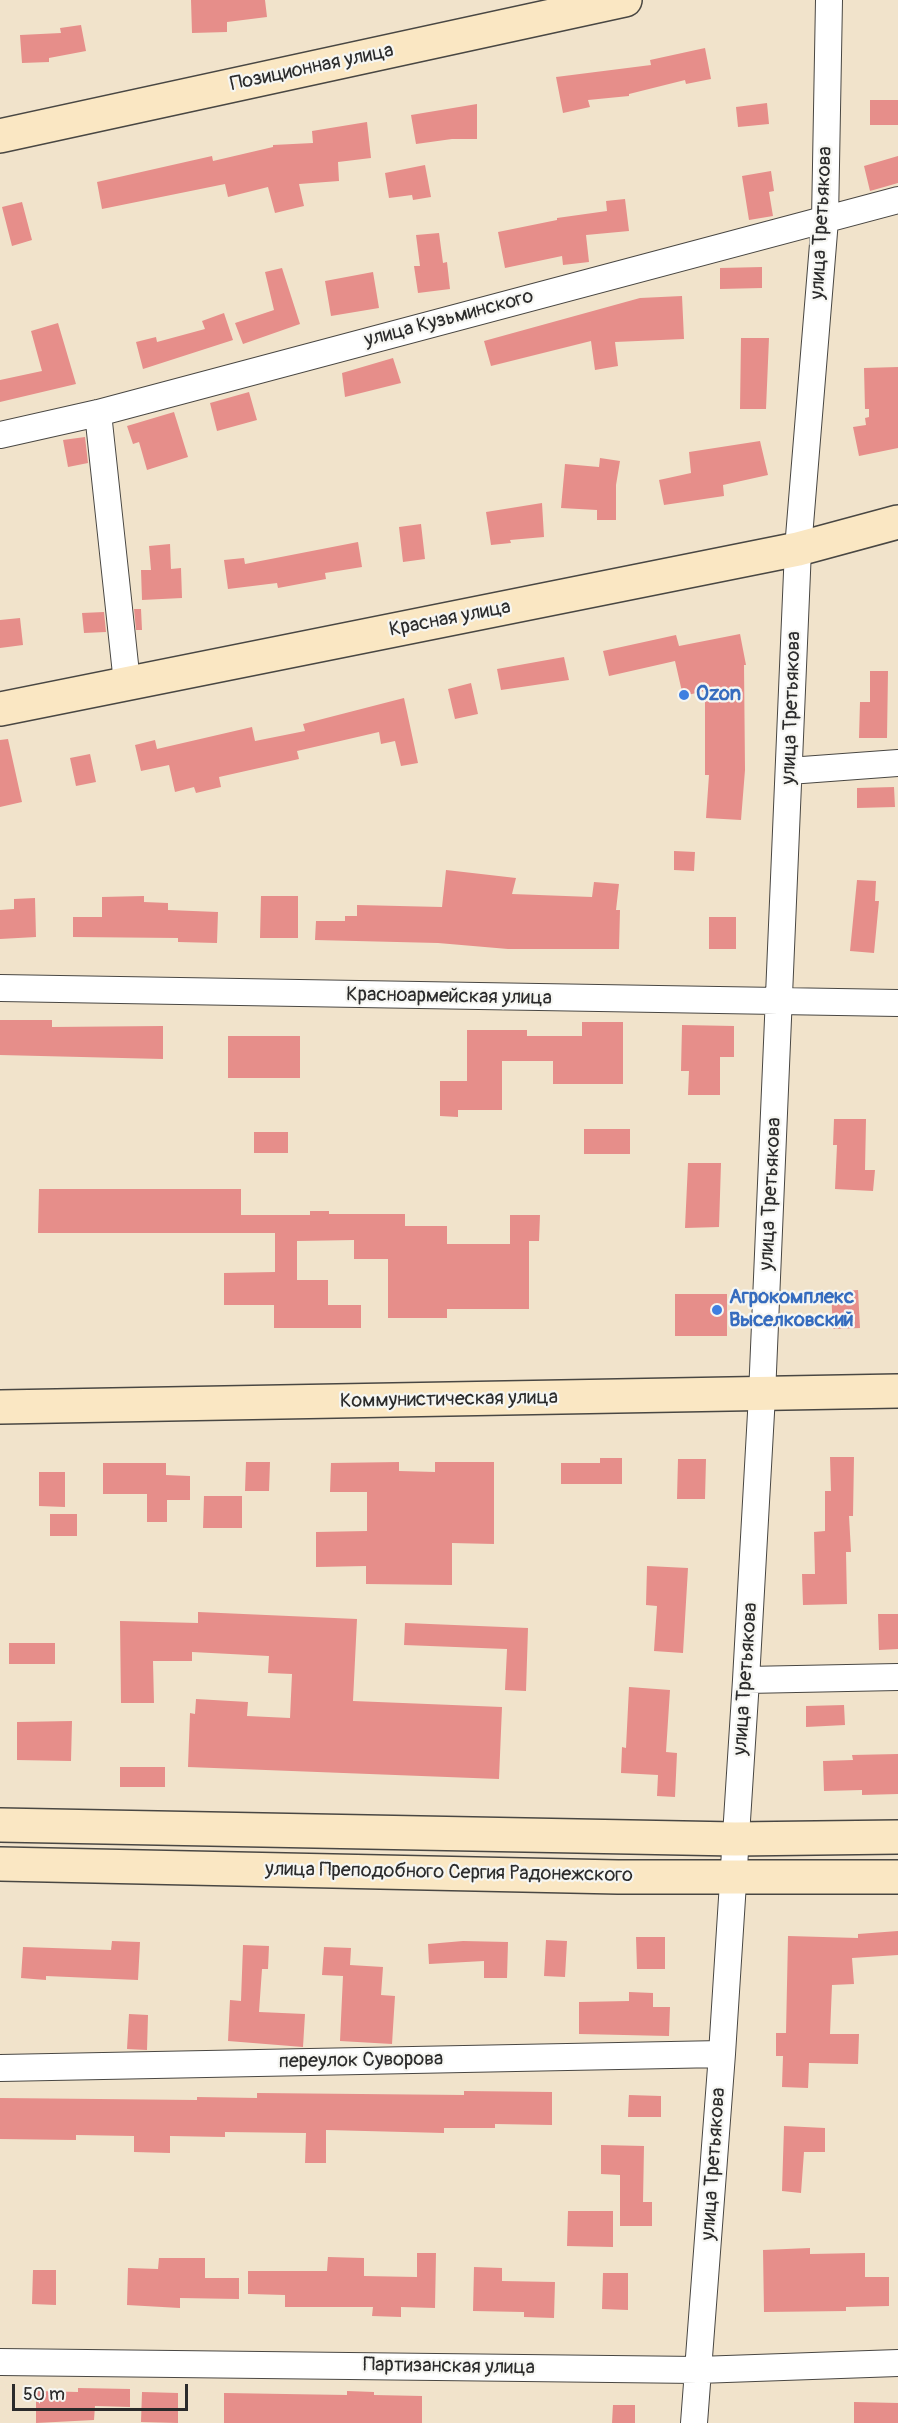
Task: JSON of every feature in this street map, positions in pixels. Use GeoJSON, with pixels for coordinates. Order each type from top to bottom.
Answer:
{"type":"FeatureCollection","features":[{"type":"Feature","properties":{"kind":"street","name":"Позиционная улица"},"geometry":{"type":"LineString","coordinates":[[0,136],[625,0]]}},
{"type":"Feature","properties":{"kind":"street","name":"улица Третьякова"},"geometry":{"type":"LineString","coordinates":[[693,2423],[734,1879],[762,1395],[798,549],[825,220],[829,0]]}},
{"type":"Feature","properties":{"kind":"street","name":"улица Кузьминского"},"geometry":{"type":"LineString","coordinates":[[0,435],[98,413],[898,200]]}},
{"type":"Feature","properties":{"kind":"street"},"geometry":{"type":"LineString","coordinates":[[98,413],[127,683]]}},
{"type":"Feature","properties":{"kind":"street","name":"Красная улица"},"geometry":{"type":"LineString","coordinates":[[0,709],[798,549],[898,522]]}},
{"type":"Feature","properties":{"kind":"street"},"geometry":{"type":"LineString","coordinates":[[789,771],[898,763]]}},
{"type":"Feature","properties":{"kind":"street","name":"Красноармейская улица"},"geometry":{"type":"LineString","coordinates":[[0,988],[779,1003],[898,1003]]}},
{"type":"Feature","properties":{"kind":"street","name":"Коммунистическая улица"},"geometry":{"type":"LineString","coordinates":[[0,1407],[898,1391]]}},
{"type":"Feature","properties":{"kind":"street"},"geometry":{"type":"LineString","coordinates":[[746,1680],[898,1677]]}},
{"type":"Feature","properties":{"kind":"street","name":"улица Преподобного Сергия Радонежского"},"geometry":{"type":"LineString","coordinates":[[0,1825],[735,1839],[898,1837]]}},
{"type":"Feature","properties":{"kind":"street","name":"улица Преподобного Сергия Радонежского"},"geometry":{"type":"LineString","coordinates":[[0,1864],[734,1879],[898,1876]]}},
{"type":"Feature","properties":{"kind":"street","name":"переулок Суворова"},"geometry":{"type":"LineString","coordinates":[[0,2068],[722,2054]]}},
{"type":"Feature","properties":{"kind":"street","name":"Партизанская улица"},"geometry":{"type":"LineString","coordinates":[[0,2362],[698,2370],[898,2363]]}},
{"type":"Feature","properties":{"kind":"building"},"geometry":{"type":"Polygon","coordinates":[[[191,0],[265,0],[267,17],[227,22],[227,32],[192,33],[191,0]]]}},
{"type":"Feature","properties":{"kind":"building"},"geometry":{"type":"Polygon","coordinates":[[[81,25],[86,51],[49,58],[49,62],[22,63],[20,35],[61,33],[60,28],[81,25]]]}},
{"type":"Feature","properties":{"kind":"building"},"geometry":{"type":"Polygon","coordinates":[[[705,48],[711,79],[686,84],[685,80],[629,94],[629,96],[588,100],[590,107],[563,113],[556,77],[651,65],[650,60],[705,48]]]}},
{"type":"Feature","properties":{"kind":"building"},"geometry":{"type":"Polygon","coordinates":[[[870,100],[898,100],[898,125],[870,125],[870,100]]]}},
{"type":"Feature","properties":{"kind":"building"},"geometry":{"type":"Polygon","coordinates":[[[767,103],[769,124],[738,127],[736,107],[767,103]]]}},
{"type":"Feature","properties":{"kind":"building"},"geometry":{"type":"Polygon","coordinates":[[[477,104],[477,139],[452,139],[416,144],[411,115],[477,104]]]}},
{"type":"Feature","properties":{"kind":"building"},"geometry":{"type":"Polygon","coordinates":[[[367,122],[371,158],[338,162],[339,181],[299,184],[304,206],[275,213],[268,187],[228,197],[225,184],[102,209],[97,182],[212,156],[213,161],[273,147],[273,145],[313,143],[312,131],[367,122]]]}},
{"type":"Feature","properties":{"kind":"building"},"geometry":{"type":"Polygon","coordinates":[[[898,156],[898,183],[870,191],[864,166],[898,156]]]}},
{"type":"Feature","properties":{"kind":"building"},"geometry":{"type":"Polygon","coordinates":[[[425,165],[431,197],[413,200],[412,195],[389,198],[385,173],[425,165]]]}},
{"type":"Feature","properties":{"kind":"building"},"geometry":{"type":"Polygon","coordinates":[[[771,171],[774,191],[769,192],[773,216],[749,220],[742,176],[771,171]]]}},
{"type":"Feature","properties":{"kind":"building"},"geometry":{"type":"Polygon","coordinates":[[[625,199],[629,231],[586,235],[589,262],[563,265],[562,256],[505,268],[498,232],[557,220],[557,218],[607,211],[606,201],[625,199]]]}},
{"type":"Feature","properties":{"kind":"building"},"geometry":{"type":"Polygon","coordinates":[[[22,202],[32,240],[12,246],[2,207],[22,202]]]}},
{"type":"Feature","properties":{"kind":"building"},"geometry":{"type":"Polygon","coordinates":[[[439,233],[443,263],[447,262],[450,289],[418,293],[414,266],[420,266],[416,235],[439,233]]]}},
{"type":"Feature","properties":{"kind":"building"},"geometry":{"type":"Polygon","coordinates":[[[762,267],[762,288],[720,289],[720,268],[762,267]]]}},
{"type":"Feature","properties":{"kind":"building"},"geometry":{"type":"Polygon","coordinates":[[[282,268],[300,324],[243,344],[235,323],[274,310],[265,272],[282,268]]]}},
{"type":"Feature","properties":{"kind":"building"},"geometry":{"type":"Polygon","coordinates":[[[373,272],[379,308],[331,316],[325,281],[373,272]]]}},
{"type":"Feature","properties":{"kind":"building"},"geometry":{"type":"Polygon","coordinates":[[[682,296],[684,339],[615,342],[618,366],[595,370],[591,341],[491,366],[484,341],[640,298],[682,296]]]}},
{"type":"Feature","properties":{"kind":"building"},"geometry":{"type":"Polygon","coordinates":[[[224,313],[233,340],[143,369],[136,342],[156,337],[157,342],[205,329],[202,321],[224,313]]]}},
{"type":"Feature","properties":{"kind":"building"},"geometry":{"type":"Polygon","coordinates":[[[58,323],[76,384],[0,402],[0,380],[42,371],[31,331],[58,323]]]}},
{"type":"Feature","properties":{"kind":"building"},"geometry":{"type":"Polygon","coordinates":[[[741,338],[769,338],[766,409],[740,409],[741,338]]]}},
{"type":"Feature","properties":{"kind":"building"},"geometry":{"type":"Polygon","coordinates":[[[393,358],[401,383],[345,397],[342,373],[393,358]]]}},
{"type":"Feature","properties":{"kind":"building"},"geometry":{"type":"Polygon","coordinates":[[[898,367],[898,448],[859,456],[853,427],[866,425],[865,418],[869,417],[869,409],[865,409],[864,368],[898,367]]]}},
{"type":"Feature","properties":{"kind":"building"},"geometry":{"type":"Polygon","coordinates":[[[249,392],[257,420],[217,431],[210,403],[249,392]]]}},
{"type":"Feature","properties":{"kind":"building"},"geometry":{"type":"Polygon","coordinates":[[[174,412],[188,457],[147,470],[139,442],[133,444],[127,426],[174,412]]]}},
{"type":"Feature","properties":{"kind":"building"},"geometry":{"type":"Polygon","coordinates":[[[85,437],[88,463],[68,467],[63,440],[85,437]]]}},
{"type":"Feature","properties":{"kind":"building"},"geometry":{"type":"Polygon","coordinates":[[[760,441],[768,475],[723,485],[724,496],[664,505],[659,480],[691,473],[689,452],[760,441]]]}},
{"type":"Feature","properties":{"kind":"building"},"geometry":{"type":"Polygon","coordinates":[[[600,458],[620,461],[616,485],[616,520],[597,520],[597,510],[561,508],[565,464],[599,467],[600,458]]]}},
{"type":"Feature","properties":{"kind":"building"},"geometry":{"type":"Polygon","coordinates":[[[542,503],[544,537],[510,540],[511,543],[491,545],[486,512],[542,503]]]}},
{"type":"Feature","properties":{"kind":"building"},"geometry":{"type":"Polygon","coordinates":[[[421,524],[425,559],[403,562],[399,527],[421,524]]]}},
{"type":"Feature","properties":{"kind":"building"},"geometry":{"type":"Polygon","coordinates":[[[358,542],[362,567],[325,573],[326,579],[278,588],[277,583],[228,589],[224,560],[244,558],[245,564],[358,542]]]}},
{"type":"Feature","properties":{"kind":"building"},"geometry":{"type":"Polygon","coordinates":[[[170,544],[171,569],[181,568],[182,598],[142,600],[141,570],[151,570],[149,546],[170,544]]]}},
{"type":"Feature","properties":{"kind":"building"},"geometry":{"type":"Polygon","coordinates":[[[134,609],[141,609],[142,630],[136,630],[134,609]]]}},
{"type":"Feature","properties":{"kind":"building"},"geometry":{"type":"Polygon","coordinates":[[[104,612],[106,632],[84,633],[82,613],[104,612]]]}},
{"type":"Feature","properties":{"kind":"building"},"geometry":{"type":"Polygon","coordinates":[[[20,618],[23,645],[0,648],[0,620],[20,618]]]}},
{"type":"Feature","properties":{"kind":"building"},"geometry":{"type":"Polygon","coordinates":[[[740,634],[746,665],[744,665],[745,770],[741,820],[706,818],[709,775],[705,775],[705,691],[683,696],[675,661],[609,676],[603,651],[676,635],[679,646],[740,634]]]}},
{"type":"Feature","properties":{"kind":"building"},"geometry":{"type":"Polygon","coordinates":[[[564,657],[569,680],[501,690],[497,669],[564,657]]]}},
{"type":"Feature","properties":{"kind":"building"},"geometry":{"type":"Polygon","coordinates":[[[870,671],[888,671],[887,738],[859,738],[860,702],[870,702],[870,671]]]}},
{"type":"Feature","properties":{"kind":"building"},"geometry":{"type":"Polygon","coordinates":[[[471,683],[478,714],[455,719],[448,689],[471,683]]]}},
{"type":"Feature","properties":{"kind":"building"},"geometry":{"type":"Polygon","coordinates":[[[404,698],[418,763],[401,766],[395,741],[381,744],[379,732],[297,751],[299,759],[219,777],[221,787],[196,793],[194,787],[175,792],[169,765],[141,771],[135,745],[155,740],[157,749],[252,727],[255,741],[305,731],[303,724],[404,698]]]}},
{"type":"Feature","properties":{"kind":"building"},"geometry":{"type":"Polygon","coordinates":[[[8,739],[22,802],[0,807],[0,740],[8,739]]]}},
{"type":"Feature","properties":{"kind":"building"},"geometry":{"type":"Polygon","coordinates":[[[90,754],[96,782],[76,786],[70,758],[90,754]]]}},
{"type":"Feature","properties":{"kind":"building"},"geometry":{"type":"Polygon","coordinates":[[[894,787],[895,807],[857,808],[857,788],[894,787]]]}},
{"type":"Feature","properties":{"kind":"building"},"geometry":{"type":"Polygon","coordinates":[[[674,851],[695,852],[694,871],[674,870],[674,851]]]}},
{"type":"Feature","properties":{"kind":"building"},"geometry":{"type":"Polygon","coordinates":[[[446,870],[516,878],[512,894],[592,897],[594,882],[619,884],[616,910],[620,910],[619,949],[508,949],[438,943],[315,940],[316,921],[345,921],[345,916],[357,916],[357,905],[442,907],[446,870]]]}},
{"type":"Feature","properties":{"kind":"building"},"geometry":{"type":"Polygon","coordinates":[[[857,880],[876,881],[875,901],[879,901],[874,953],[850,951],[857,880]]]}},
{"type":"Feature","properties":{"kind":"building"},"geometry":{"type":"Polygon","coordinates":[[[144,896],[144,902],[168,903],[168,910],[218,912],[217,943],[178,942],[178,938],[73,937],[73,917],[102,917],[102,897],[144,896]]]}},
{"type":"Feature","properties":{"kind":"building"},"geometry":{"type":"Polygon","coordinates":[[[261,896],[298,896],[298,938],[260,938],[261,896]]]}},
{"type":"Feature","properties":{"kind":"building"},"geometry":{"type":"Polygon","coordinates":[[[35,898],[36,937],[0,939],[0,910],[14,909],[14,899],[35,898]]]}},
{"type":"Feature","properties":{"kind":"building"},"geometry":{"type":"Polygon","coordinates":[[[709,917],[736,917],[736,949],[709,949],[709,917]]]}},
{"type":"Feature","properties":{"kind":"building"},"geometry":{"type":"Polygon","coordinates":[[[0,1020],[52,1020],[52,1027],[163,1026],[163,1059],[0,1055],[0,1020]]]}},
{"type":"Feature","properties":{"kind":"building"},"geometry":{"type":"Polygon","coordinates":[[[582,1022],[623,1022],[623,1084],[553,1084],[553,1061],[502,1061],[502,1110],[458,1110],[458,1117],[440,1116],[440,1081],[467,1081],[467,1030],[527,1030],[527,1036],[582,1036],[582,1022]]]}},
{"type":"Feature","properties":{"kind":"building"},"geometry":{"type":"Polygon","coordinates":[[[682,1025],[734,1026],[734,1057],[720,1057],[720,1095],[688,1095],[689,1071],[681,1071],[682,1025]]]}},
{"type":"Feature","properties":{"kind":"building"},"geometry":{"type":"Polygon","coordinates":[[[228,1036],[300,1036],[300,1078],[228,1078],[228,1036]]]}},
{"type":"Feature","properties":{"kind":"building"},"geometry":{"type":"Polygon","coordinates":[[[834,1119],[866,1119],[865,1170],[875,1170],[873,1191],[835,1189],[837,1145],[833,1145],[834,1119]]]}},
{"type":"Feature","properties":{"kind":"building"},"geometry":{"type":"Polygon","coordinates":[[[584,1129],[630,1129],[630,1154],[584,1154],[584,1129]]]}},
{"type":"Feature","properties":{"kind":"building"},"geometry":{"type":"Polygon","coordinates":[[[254,1132],[288,1132],[288,1153],[254,1153],[254,1132]]]}},
{"type":"Feature","properties":{"kind":"building"},"geometry":{"type":"Polygon","coordinates":[[[688,1163],[721,1163],[719,1227],[685,1228],[688,1163]]]}},
{"type":"Feature","properties":{"kind":"building"},"geometry":{"type":"Polygon","coordinates":[[[39,1189],[241,1189],[241,1215],[310,1215],[310,1211],[329,1211],[329,1214],[405,1214],[405,1226],[447,1226],[447,1244],[510,1244],[510,1215],[540,1215],[539,1241],[529,1241],[529,1309],[447,1309],[447,1318],[388,1318],[388,1259],[354,1259],[354,1240],[297,1241],[297,1280],[328,1280],[328,1305],[361,1305],[361,1328],[274,1328],[274,1305],[224,1305],[224,1273],[275,1272],[275,1233],[38,1233],[39,1189]]]}},
{"type":"Feature","properties":{"kind":"building"},"geometry":{"type":"Polygon","coordinates":[[[858,1290],[860,1328],[833,1329],[831,1292],[858,1290]]]}},
{"type":"Feature","properties":{"kind":"building"},"geometry":{"type":"Polygon","coordinates":[[[675,1294],[727,1294],[727,1336],[675,1336],[675,1294]]]}},
{"type":"Feature","properties":{"kind":"building"},"geometry":{"type":"Polygon","coordinates":[[[830,1457],[854,1457],[853,1516],[849,1516],[851,1552],[846,1552],[847,1604],[803,1605],[802,1574],[815,1574],[814,1532],[825,1531],[825,1491],[831,1491],[830,1457]]]}},
{"type":"Feature","properties":{"kind":"building"},"geometry":{"type":"Polygon","coordinates":[[[600,1458],[622,1458],[622,1484],[561,1484],[561,1463],[600,1463],[600,1458]]]}},
{"type":"Feature","properties":{"kind":"building"},"geometry":{"type":"Polygon","coordinates":[[[678,1459],[706,1459],[705,1499],[677,1499],[678,1459]]]}},
{"type":"Feature","properties":{"kind":"building"},"geometry":{"type":"Polygon","coordinates":[[[246,1462],[270,1462],[269,1491],[245,1491],[246,1462]]]}},
{"type":"Feature","properties":{"kind":"building"},"geometry":{"type":"Polygon","coordinates":[[[399,1462],[399,1471],[435,1472],[435,1462],[494,1462],[494,1544],[452,1543],[452,1585],[366,1584],[366,1566],[316,1567],[316,1532],[367,1531],[367,1492],[330,1492],[331,1463],[399,1462]]]}},
{"type":"Feature","properties":{"kind":"building"},"geometry":{"type":"Polygon","coordinates":[[[103,1463],[166,1463],[166,1475],[190,1476],[190,1500],[167,1500],[167,1522],[147,1522],[147,1494],[103,1494],[103,1463]]]}},
{"type":"Feature","properties":{"kind":"building"},"geometry":{"type":"Polygon","coordinates":[[[39,1472],[65,1472],[65,1507],[39,1506],[39,1472]]]}},
{"type":"Feature","properties":{"kind":"building"},"geometry":{"type":"Polygon","coordinates":[[[204,1496],[242,1496],[242,1528],[203,1528],[204,1496]]]}},
{"type":"Feature","properties":{"kind":"building"},"geometry":{"type":"Polygon","coordinates":[[[50,1514],[77,1514],[77,1536],[50,1536],[50,1514]]]}},
{"type":"Feature","properties":{"kind":"building"},"geometry":{"type":"Polygon","coordinates":[[[647,1566],[688,1568],[683,1653],[654,1651],[657,1606],[646,1605],[647,1566]]]}},
{"type":"Feature","properties":{"kind":"building"},"geometry":{"type":"Polygon","coordinates":[[[198,1612],[357,1619],[353,1701],[502,1707],[499,1779],[188,1767],[190,1713],[195,1714],[196,1699],[248,1702],[247,1716],[290,1718],[292,1674],[268,1673],[269,1656],[192,1652],[192,1661],[153,1661],[154,1703],[121,1703],[120,1621],[198,1623],[198,1612]]]}},
{"type":"Feature","properties":{"kind":"building"},"geometry":{"type":"Polygon","coordinates":[[[878,1614],[898,1614],[898,1649],[879,1650],[878,1614]]]}},
{"type":"Feature","properties":{"kind":"building"},"geometry":{"type":"Polygon","coordinates":[[[405,1623],[528,1628],[526,1691],[505,1690],[507,1649],[404,1645],[405,1623]]]}},
{"type":"Feature","properties":{"kind":"building"},"geometry":{"type":"Polygon","coordinates":[[[9,1643],[55,1643],[55,1664],[9,1664],[9,1643]]]}},
{"type":"Feature","properties":{"kind":"building"},"geometry":{"type":"Polygon","coordinates":[[[629,1687],[670,1690],[666,1752],[677,1753],[675,1797],[657,1796],[658,1775],[621,1773],[622,1747],[626,1748],[629,1687]]]}},
{"type":"Feature","properties":{"kind":"building"},"geometry":{"type":"Polygon","coordinates":[[[844,1705],[845,1725],[806,1727],[806,1706],[844,1705]]]}},
{"type":"Feature","properties":{"kind":"building"},"geometry":{"type":"Polygon","coordinates":[[[72,1721],[71,1761],[17,1760],[17,1722],[72,1721]]]}},
{"type":"Feature","properties":{"kind":"building"},"geometry":{"type":"Polygon","coordinates":[[[898,1754],[898,1794],[862,1795],[862,1790],[824,1791],[823,1761],[853,1760],[852,1755],[898,1754]]]}},
{"type":"Feature","properties":{"kind":"building"},"geometry":{"type":"Polygon","coordinates":[[[120,1767],[165,1767],[165,1787],[120,1787],[120,1767]]]}},
{"type":"Feature","properties":{"kind":"building"},"geometry":{"type":"Polygon","coordinates":[[[898,1931],[898,1955],[852,1958],[854,1984],[832,1985],[830,2034],[859,2034],[858,2064],[809,2063],[808,2088],[782,2087],[783,2056],[776,2056],[776,2033],[786,2033],[788,1936],[858,1938],[858,1934],[898,1931]]]}},
{"type":"Feature","properties":{"kind":"building"},"geometry":{"type":"Polygon","coordinates":[[[636,1937],[665,1937],[665,1969],[637,1969],[636,1937]]]}},
{"type":"Feature","properties":{"kind":"building"},"geometry":{"type":"Polygon","coordinates":[[[546,1940],[567,1941],[565,1977],[544,1976],[546,1940]]]}},
{"type":"Feature","properties":{"kind":"building"},"geometry":{"type":"Polygon","coordinates":[[[112,1941],[140,1942],[138,1980],[46,1976],[46,1980],[21,1978],[23,1947],[111,1950],[112,1941]]]}},
{"type":"Feature","properties":{"kind":"building"},"geometry":{"type":"Polygon","coordinates":[[[463,1941],[508,1942],[507,1978],[484,1978],[484,1961],[429,1964],[428,1944],[463,1941]]]}},
{"type":"Feature","properties":{"kind":"building"},"geometry":{"type":"Polygon","coordinates":[[[243,1945],[269,1946],[268,1969],[262,1969],[259,2012],[305,2014],[303,2047],[228,2041],[230,2000],[241,2001],[243,1945]]]}},
{"type":"Feature","properties":{"kind":"building"},"geometry":{"type":"Polygon","coordinates":[[[324,1947],[351,1948],[350,1965],[383,1967],[381,1995],[395,1996],[392,2044],[340,2041],[343,1976],[322,1975],[324,1947]]]}},
{"type":"Feature","properties":{"kind":"building"},"geometry":{"type":"Polygon","coordinates":[[[629,1992],[653,1993],[653,2007],[670,2007],[669,2036],[579,2034],[579,2002],[629,2001],[629,1992]]]}},
{"type":"Feature","properties":{"kind":"building"},"geometry":{"type":"Polygon","coordinates":[[[129,2014],[148,2015],[147,2050],[127,2049],[129,2014]]]}},
{"type":"Feature","properties":{"kind":"building"},"geometry":{"type":"Polygon","coordinates":[[[464,2091],[552,2092],[552,2125],[495,2124],[495,2128],[444,2128],[444,2133],[326,2130],[326,2163],[305,2163],[306,2133],[225,2132],[225,2137],[170,2136],[170,2153],[134,2152],[134,2136],[76,2135],[76,2140],[0,2139],[0,2098],[197,2100],[197,2097],[257,2098],[257,2093],[464,2095],[464,2091]]]}},
{"type":"Feature","properties":{"kind":"building"},"geometry":{"type":"Polygon","coordinates":[[[629,2095],[661,2096],[661,2117],[628,2117],[629,2095]]]}},
{"type":"Feature","properties":{"kind":"building"},"geometry":{"type":"Polygon","coordinates":[[[784,2126],[825,2128],[825,2152],[804,2152],[801,2193],[782,2191],[784,2126]]]}},
{"type":"Feature","properties":{"kind":"building"},"geometry":{"type":"Polygon","coordinates":[[[601,2145],[644,2146],[643,2202],[652,2202],[652,2226],[620,2226],[620,2175],[601,2174],[601,2145]]]}},
{"type":"Feature","properties":{"kind":"building"},"geometry":{"type":"Polygon","coordinates":[[[568,2211],[613,2211],[613,2247],[567,2246],[568,2211]]]}},
{"type":"Feature","properties":{"kind":"building"},"geometry":{"type":"Polygon","coordinates":[[[810,2248],[810,2254],[865,2253],[865,2277],[889,2277],[889,2306],[846,2307],[846,2311],[764,2312],[763,2250],[810,2248]]]}},
{"type":"Feature","properties":{"kind":"building"},"geometry":{"type":"Polygon","coordinates":[[[417,2253],[436,2253],[435,2308],[401,2307],[401,2317],[372,2316],[373,2307],[285,2307],[285,2295],[248,2294],[248,2271],[327,2271],[328,2257],[364,2258],[364,2276],[417,2277],[417,2253]]]}},
{"type":"Feature","properties":{"kind":"building"},"geometry":{"type":"Polygon","coordinates":[[[159,2258],[205,2258],[205,2278],[239,2278],[239,2299],[180,2298],[180,2308],[127,2305],[128,2268],[158,2269],[159,2258]]]}},
{"type":"Feature","properties":{"kind":"building"},"geometry":{"type":"Polygon","coordinates":[[[474,2267],[502,2268],[502,2281],[555,2282],[554,2318],[524,2317],[524,2312],[473,2311],[474,2267]]]}},
{"type":"Feature","properties":{"kind":"building"},"geometry":{"type":"Polygon","coordinates":[[[33,2270],[56,2270],[56,2305],[32,2304],[33,2270]]]}},
{"type":"Feature","properties":{"kind":"building"},"geometry":{"type":"Polygon","coordinates":[[[603,2273],[628,2273],[628,2310],[602,2309],[603,2273]]]}},
{"type":"Feature","properties":{"kind":"building"},"geometry":{"type":"Polygon","coordinates":[[[78,2388],[130,2389],[130,2407],[95,2406],[94,2420],[36,2423],[36,2391],[78,2392],[78,2388]]]}},
{"type":"Feature","properties":{"kind":"building"},"geometry":{"type":"Polygon","coordinates":[[[347,2391],[374,2392],[374,2395],[422,2396],[422,2423],[224,2423],[224,2393],[347,2395],[347,2391]]]}},
{"type":"Feature","properties":{"kind":"building"},"geometry":{"type":"Polygon","coordinates":[[[142,2392],[178,2393],[178,2423],[141,2422],[142,2392]]]}},
{"type":"Feature","properties":{"kind":"building"},"geometry":{"type":"Polygon","coordinates":[[[854,2402],[898,2403],[898,2423],[854,2423],[854,2402]]]}},
{"type":"Feature","properties":{"kind":"building"},"geometry":{"type":"Polygon","coordinates":[[[613,2405],[635,2405],[635,2423],[612,2423],[613,2405]]]}},
{"type":"Feature","properties":{"kind":"place","name":"Ozon"},"geometry":{"type":"Point","coordinates":[684,695]}},
{"type":"Feature","properties":{"kind":"place","name":"Агрокомплекс Выселковский"},"geometry":{"type":"Point","coordinates":[717,1310]}}]}
